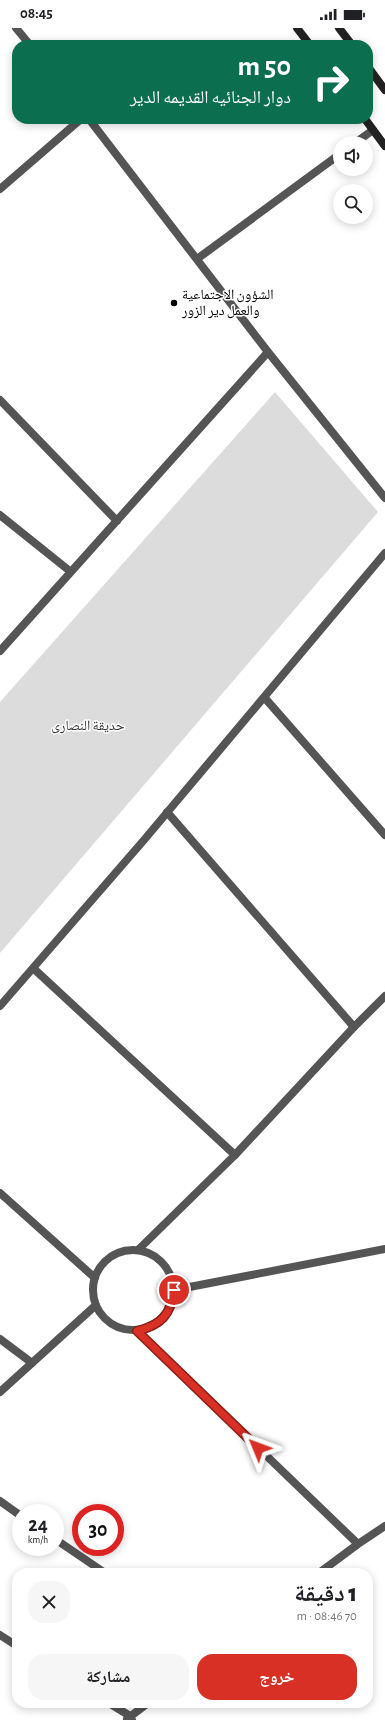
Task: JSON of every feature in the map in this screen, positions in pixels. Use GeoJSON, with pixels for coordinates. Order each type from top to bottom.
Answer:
{"type":"FeatureCollection","features":[{"type":"Feature","properties":{"kind":"main road"},"geometry":{"type":"LineString","coordinates":[[297,28],[306,40]]}},
{"type":"Feature","properties":{"kind":"main road"},"geometry":{"type":"LineString","coordinates":[[340,28],[348,40]]}},
{"type":"Feature","properties":{"kind":"main road"},"geometry":{"type":"LineString","coordinates":[[373,74],[385,90]]}},
{"type":"Feature","properties":{"kind":"main road"},"geometry":{"type":"LineString","coordinates":[[369,124],[385,146]]}},
{"type":"Feature","properties":{"kind":"street"},"geometry":{"type":"LineString","coordinates":[[16,28],[26,40]]}},
{"type":"Feature","properties":{"kind":"street"},"geometry":{"type":"LineString","coordinates":[[0,189],[75,124]]}},
{"type":"Feature","properties":{"kind":"street"},"geometry":{"type":"LineString","coordinates":[[93,124],[268,352],[385,498]]}},
{"type":"Feature","properties":{"kind":"street"},"geometry":{"type":"LineString","coordinates":[[365,136],[373,130]]}},
{"type":"Feature","properties":{"kind":"street"},"geometry":{"type":"LineString","coordinates":[[197,259],[333,159]]}},
{"type":"Feature","properties":{"kind":"street"},"geometry":{"type":"LineString","coordinates":[[0,651],[268,352]]}},
{"type":"Feature","properties":{"kind":"street"},"geometry":{"type":"LineString","coordinates":[[0,400],[117,521]]}},
{"type":"Feature","properties":{"kind":"street"},"geometry":{"type":"LineString","coordinates":[[0,514],[71,572]]}},
{"type":"Feature","properties":{"kind":"street"},"geometry":{"type":"LineString","coordinates":[[0,1006],[167,812],[385,553]]}},
{"type":"Feature","properties":{"kind":"street"},"geometry":{"type":"LineString","coordinates":[[264,697],[385,835]]}},
{"type":"Feature","properties":{"kind":"street"},"geometry":{"type":"LineString","coordinates":[[167,812],[354,1027]]}},
{"type":"Feature","properties":{"kind":"street"},"geometry":{"type":"LineString","coordinates":[[33,968],[235,1155]]}},
{"type":"Feature","properties":{"kind":"street"},"geometry":{"type":"LineString","coordinates":[[138,1250],[235,1155],[354,1027],[385,996]]}},
{"type":"Feature","properties":{"kind":"street"},"geometry":{"type":"LineString","coordinates":[[0,1193],[95,1278]]}},
{"type":"Feature","properties":{"kind":"street"},"geometry":{"type":"LineString","coordinates":[[174,1290],[385,1249]]}},
{"type":"Feature","properties":{"kind":"street"},"geometry":{"type":"LineString","coordinates":[[124,1250],[138,1250],[150,1253],[160,1259],[167,1268],[172,1278],[174,1290],[172,1302],[167,1313],[159,1322],[149,1328],[137,1331],[124,1330],[112,1325],[102,1316],[96,1305],[93,1292],[95,1278],[101,1266],[111,1256],[124,1250]]}},
{"type":"Feature","properties":{"kind":"street"},"geometry":{"type":"LineString","coordinates":[[0,1392],[96,1305]]}},
{"type":"Feature","properties":{"kind":"street"},"geometry":{"type":"LineString","coordinates":[[137,1331],[358,1544]]}},
{"type":"Feature","properties":{"kind":"street"},"geometry":{"type":"LineString","coordinates":[[0,1339],[32,1363]]}},
{"type":"Feature","properties":{"kind":"street"},"geometry":{"type":"LineString","coordinates":[[0,1501],[12,1510]]}},
{"type":"Feature","properties":{"kind":"street"},"geometry":{"type":"LineString","coordinates":[[326,1568],[385,1526]]}},
{"type":"Feature","properties":{"kind":"street"},"geometry":{"type":"LineString","coordinates":[[64,1545],[98,1568]]}},
{"type":"Feature","properties":{"kind":"street"},"geometry":{"type":"LineString","coordinates":[[0,1635],[12,1643]]}},
{"type":"Feature","properties":{"kind":"street"},"geometry":{"type":"LineString","coordinates":[[116,1708],[130,1719],[142,1708]]}},
{"type":"Feature","properties":{"kind":"green space","name":"حديقة النصارى"},"geometry":{"type":"Polygon","coordinates":[[[275,392],[378,512],[0,953],[0,702],[275,392]]]}},
{"type":"Feature","properties":{"kind":"place","name":"الشؤون الاجتماعية والعمل دير الزور"},"geometry":{"type":"Point","coordinates":[174,303]}},
{"type":"Feature","properties":{"kind":"route"},"geometry":{"type":"LineString","coordinates":[[174,1290],[172,1302],[167,1313],[159,1322],[149,1328],[137,1331],[258,1448]]}}]}
